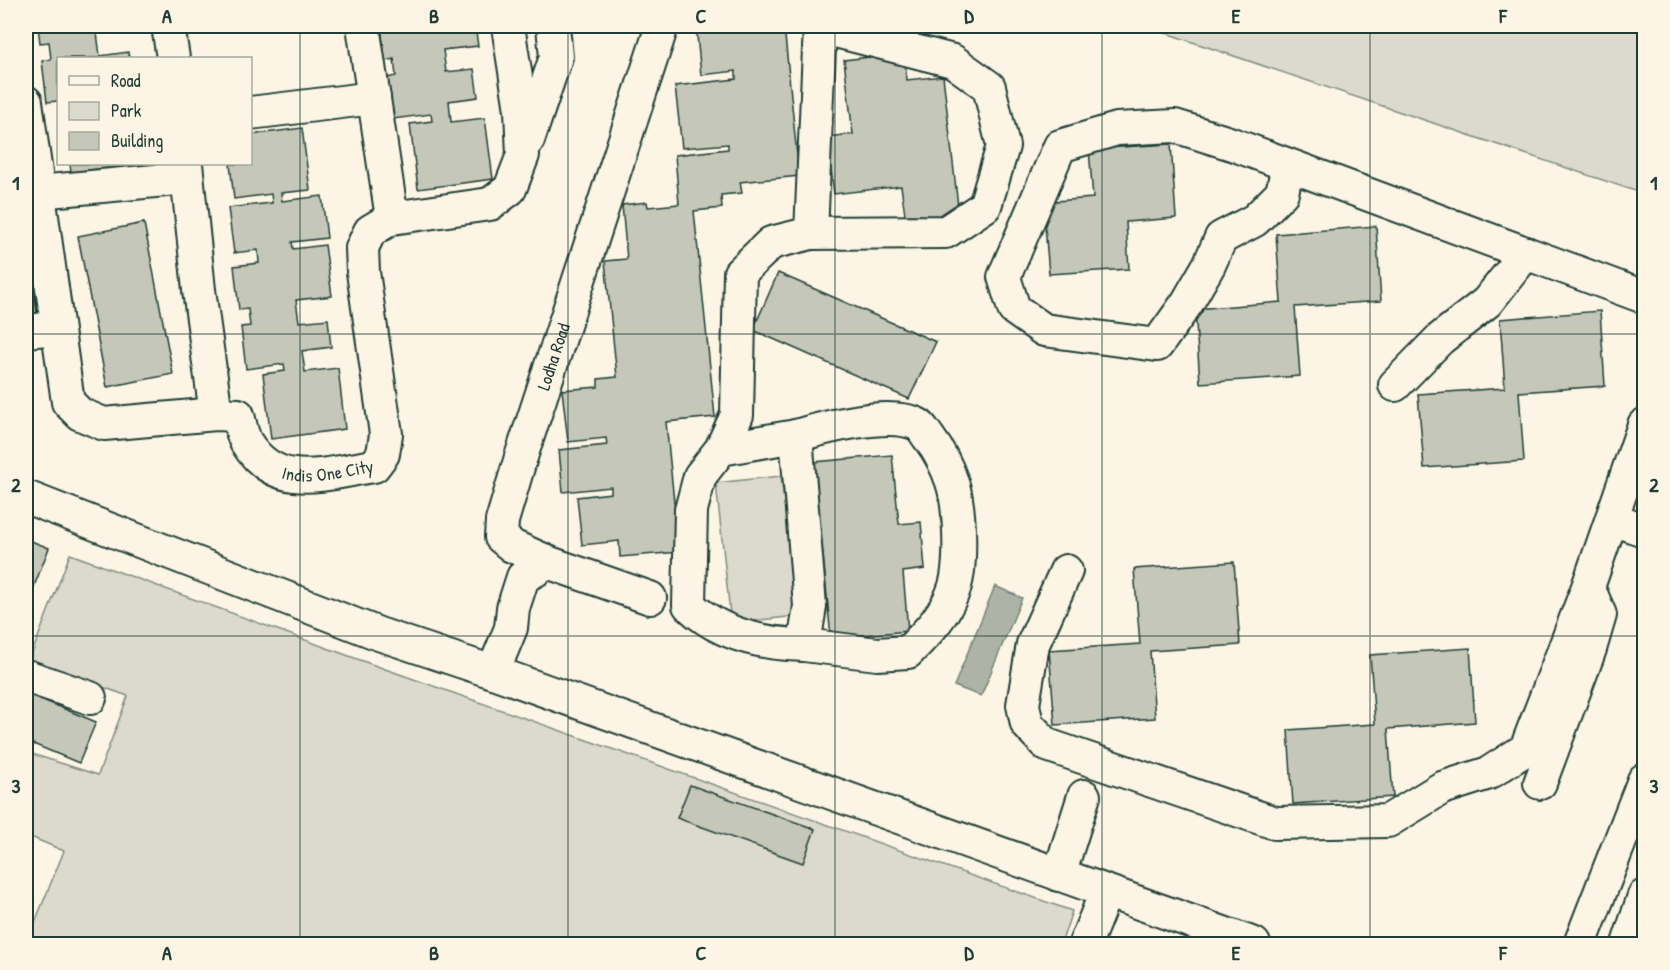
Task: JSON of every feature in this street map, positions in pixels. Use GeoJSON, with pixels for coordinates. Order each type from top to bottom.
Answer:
{"type":"FeatureCollection","features":[{"type":"Feature","properties":{"kind":"street"},"geometry":{"type":"LineString","coordinates":[[168,26],[173,57]]}},
{"type":"Feature","properties":{"kind":"street"},"geometry":{"type":"LineString","coordinates":[[363,26],[392,218]]}},
{"type":"Feature","properties":{"kind":"street","name":"Indis One City"},"geometry":{"type":"LineString","coordinates":[[26,102],[68,402],[80,414],[104,424],[216,414],[238,415],[246,441],[262,460],[279,473],[297,477],[374,466],[383,454],[386,434],[363,272],[362,248],[370,231],[392,218],[490,204],[510,189],[523,155],[521,110],[508,26]]}},
{"type":"Feature","properties":{"kind":"street"},"geometry":{"type":"LineString","coordinates":[[523,155],[556,57],[553,26]]}},
{"type":"Feature","properties":{"kind":"street","name":"Lodha Road"},"geometry":{"type":"LineString","coordinates":[[650,598],[538,564],[501,537],[502,520],[662,26]]}},
{"type":"Feature","properties":{"kind":"street"},"geometry":{"type":"LineString","coordinates":[[721,449],[796,436],[866,420],[904,421],[920,425],[935,447],[952,483],[960,542],[955,587],[935,625],[908,652],[877,654],[786,645],[731,633],[702,617],[689,605],[691,510],[700,476],[721,449],[737,415],[740,273],[771,243],[812,233],[946,232],[985,206],[1003,146],[989,87],[953,60],[820,26],[812,233]]}},
{"type":"Feature","properties":{"kind":"street"},"geometry":{"type":"LineString","coordinates":[[252,113],[374,98]]}},
{"type":"Feature","properties":{"kind":"street"},"geometry":{"type":"LineString","coordinates":[[1288,165],[1282,194],[1255,220],[1221,238],[1209,266],[1157,345],[1044,330],[1014,309],[1004,277],[1060,146],[1117,129],[1175,126],[1232,144],[1644,297]]}},
{"type":"Feature","properties":{"kind":"street"},"geometry":{"type":"LineString","coordinates":[[38,192],[187,171],[199,290],[216,414]]}},
{"type":"Feature","properties":{"kind":"street"},"geometry":{"type":"LineString","coordinates":[[1395,386],[1440,339],[1487,302],[1526,253]]}},
{"type":"Feature","properties":{"kind":"street"},"geometry":{"type":"LineString","coordinates":[[26,331],[57,327]]}},
{"type":"Feature","properties":{"kind":"street"},"geometry":{"type":"LineString","coordinates":[[1066,571],[1033,644],[1023,705],[1027,724],[1047,745],[1275,823],[1388,821],[1442,788],[1489,773],[1526,749],[1612,519],[1636,483],[1644,425]]}},
{"type":"Feature","properties":{"kind":"street"},"geometry":{"type":"LineString","coordinates":[[796,436],[810,606],[804,645]]}},
{"type":"Feature","properties":{"kind":"street"},"geometry":{"type":"LineString","coordinates":[[26,497],[368,630],[494,672],[1254,945]]}},
{"type":"Feature","properties":{"kind":"street"},"geometry":{"type":"LineString","coordinates":[[1612,519],[1644,530]]}},
{"type":"Feature","properties":{"kind":"street"},"geometry":{"type":"LineString","coordinates":[[494,672],[512,628],[513,608],[523,578],[538,564]]}},
{"type":"Feature","properties":{"kind":"street"},"geometry":{"type":"LineString","coordinates":[[1539,783],[1590,649],[1600,615],[1588,587]]}},
{"type":"Feature","properties":{"kind":"street"},"geometry":{"type":"LineString","coordinates":[[26,676],[90,698]]}},
{"type":"Feature","properties":{"kind":"street"},"geometry":{"type":"LineString","coordinates":[[1580,945],[1644,780]]}},
{"type":"Feature","properties":{"kind":"street"},"geometry":{"type":"LineString","coordinates":[[1059,875],[1084,796]]}},
{"type":"Feature","properties":{"kind":"street"},"geometry":{"type":"LineString","coordinates":[[1085,945],[1106,892]]}},
{"type":"Feature","properties":{"kind":"street"},"geometry":{"type":"LineString","coordinates":[[1628,945],[1644,896]]}},
{"type":"Feature","properties":{"kind":"green space"},"geometry":{"type":"Polygon","coordinates":[[[1145,26],[1644,26],[1644,194],[1145,26]]]}},
{"type":"Feature","properties":{"kind":"green space"},"geometry":{"type":"Polygon","coordinates":[[[781,476],[797,616],[731,623],[716,483],[781,476]]]}},
{"type":"Feature","properties":{"kind":"green space"},"geometry":{"type":"Polygon","coordinates":[[[70,554],[371,664],[1072,911],[1061,944],[26,944],[64,851],[26,835],[26,752],[98,775],[128,696],[29,661],[70,554]]]}},
{"type":"Feature","properties":{"kind":"shaded area"},"geometry":{"type":"Polygon","coordinates":[[[995,586],[1022,598],[981,696],[954,686],[995,586]]]}},
{"type":"Feature","properties":{"kind":"building"},"geometry":{"type":"Polygon","coordinates":[[[38,26],[132,26],[132,29],[97,33],[100,56],[128,52],[129,57],[57,57],[57,101],[47,102],[42,61],[51,59],[49,42],[40,43],[38,26]]]}},
{"type":"Feature","properties":{"kind":"building"},"geometry":{"type":"Polygon","coordinates":[[[381,26],[475,26],[478,46],[443,50],[446,72],[474,69],[478,97],[449,101],[451,122],[485,118],[493,179],[418,189],[410,124],[432,121],[431,114],[393,119],[387,78],[396,76],[394,59],[385,61],[381,26]]]}},
{"type":"Feature","properties":{"kind":"building"},"geometry":{"type":"Polygon","coordinates":[[[696,26],[784,26],[799,176],[740,182],[742,193],[721,195],[722,208],[694,211],[715,417],[666,422],[679,552],[620,557],[619,541],[582,545],[577,497],[611,493],[611,487],[563,492],[559,450],[607,445],[606,438],[568,442],[562,390],[598,387],[598,379],[617,377],[605,261],[627,259],[622,205],[647,202],[648,207],[679,204],[675,155],[728,149],[728,144],[682,148],[675,86],[736,79],[736,71],[701,75],[696,26]]]}},
{"type":"Feature","properties":{"kind":"building"},"geometry":{"type":"Polygon","coordinates":[[[904,53],[907,80],[943,76],[959,215],[906,222],[901,186],[834,194],[827,137],[853,134],[844,60],[904,53]]]}},
{"type":"Feature","properties":{"kind":"building"},"geometry":{"type":"Polygon","coordinates":[[[302,128],[310,190],[281,193],[282,201],[322,196],[327,238],[292,242],[293,249],[325,245],[332,296],[296,300],[299,322],[328,319],[331,347],[302,351],[305,372],[338,368],[345,429],[271,439],[263,374],[285,371],[284,364],[246,369],[241,327],[250,326],[248,309],[239,310],[234,266],[259,263],[258,250],[234,253],[228,208],[272,203],[271,194],[234,199],[230,165],[252,165],[252,135],[302,128]]]}},
{"type":"Feature","properties":{"kind":"building"},"geometry":{"type":"Polygon","coordinates":[[[1171,144],[1176,218],[1126,222],[1129,269],[1049,274],[1043,202],[1093,198],[1089,149],[1171,144]]]}},
{"type":"Feature","properties":{"kind":"building"},"geometry":{"type":"Polygon","coordinates":[[[70,165],[137,165],[71,172],[70,165]]]}},
{"type":"Feature","properties":{"kind":"building"},"geometry":{"type":"Polygon","coordinates":[[[144,223],[173,374],[107,387],[78,236],[144,223]]]}},
{"type":"Feature","properties":{"kind":"building"},"geometry":{"type":"Polygon","coordinates":[[[26,224],[32,271],[26,272],[26,224]]]}},
{"type":"Feature","properties":{"kind":"building"},"geometry":{"type":"Polygon","coordinates":[[[1376,226],[1381,301],[1295,307],[1300,376],[1200,383],[1195,309],[1281,302],[1276,234],[1376,226]]]}},
{"type":"Feature","properties":{"kind":"building"},"geometry":{"type":"Polygon","coordinates":[[[778,273],[936,342],[909,399],[753,330],[778,273]]]}},
{"type":"Feature","properties":{"kind":"building"},"geometry":{"type":"Polygon","coordinates":[[[34,290],[38,321],[26,323],[26,291],[34,290]]]}},
{"type":"Feature","properties":{"kind":"building"},"geometry":{"type":"Polygon","coordinates":[[[1600,311],[1605,386],[1519,392],[1524,461],[1424,468],[1418,394],[1505,388],[1500,319],[1600,311]]]}},
{"type":"Feature","properties":{"kind":"building"},"geometry":{"type":"Polygon","coordinates":[[[892,455],[899,524],[921,522],[925,569],[903,572],[908,631],[831,638],[814,462],[892,455]]]}},
{"type":"Feature","properties":{"kind":"building"},"geometry":{"type":"Polygon","coordinates":[[[26,539],[49,548],[26,607],[26,539]]]}},
{"type":"Feature","properties":{"kind":"building"},"geometry":{"type":"Polygon","coordinates":[[[1234,562],[1240,645],[1150,651],[1155,718],[1055,725],[1049,650],[1140,644],[1134,569],[1234,562]]]}},
{"type":"Feature","properties":{"kind":"building"},"geometry":{"type":"Polygon","coordinates":[[[1470,648],[1475,722],[1388,729],[1393,797],[1293,804],[1288,730],[1375,724],[1370,655],[1470,648]]]}},
{"type":"Feature","properties":{"kind":"building"},"geometry":{"type":"Polygon","coordinates":[[[26,693],[96,722],[79,763],[26,741],[26,693]]]}},
{"type":"Feature","properties":{"kind":"building"},"geometry":{"type":"Polygon","coordinates":[[[690,785],[815,829],[803,863],[677,818],[690,785]]]}}]}
